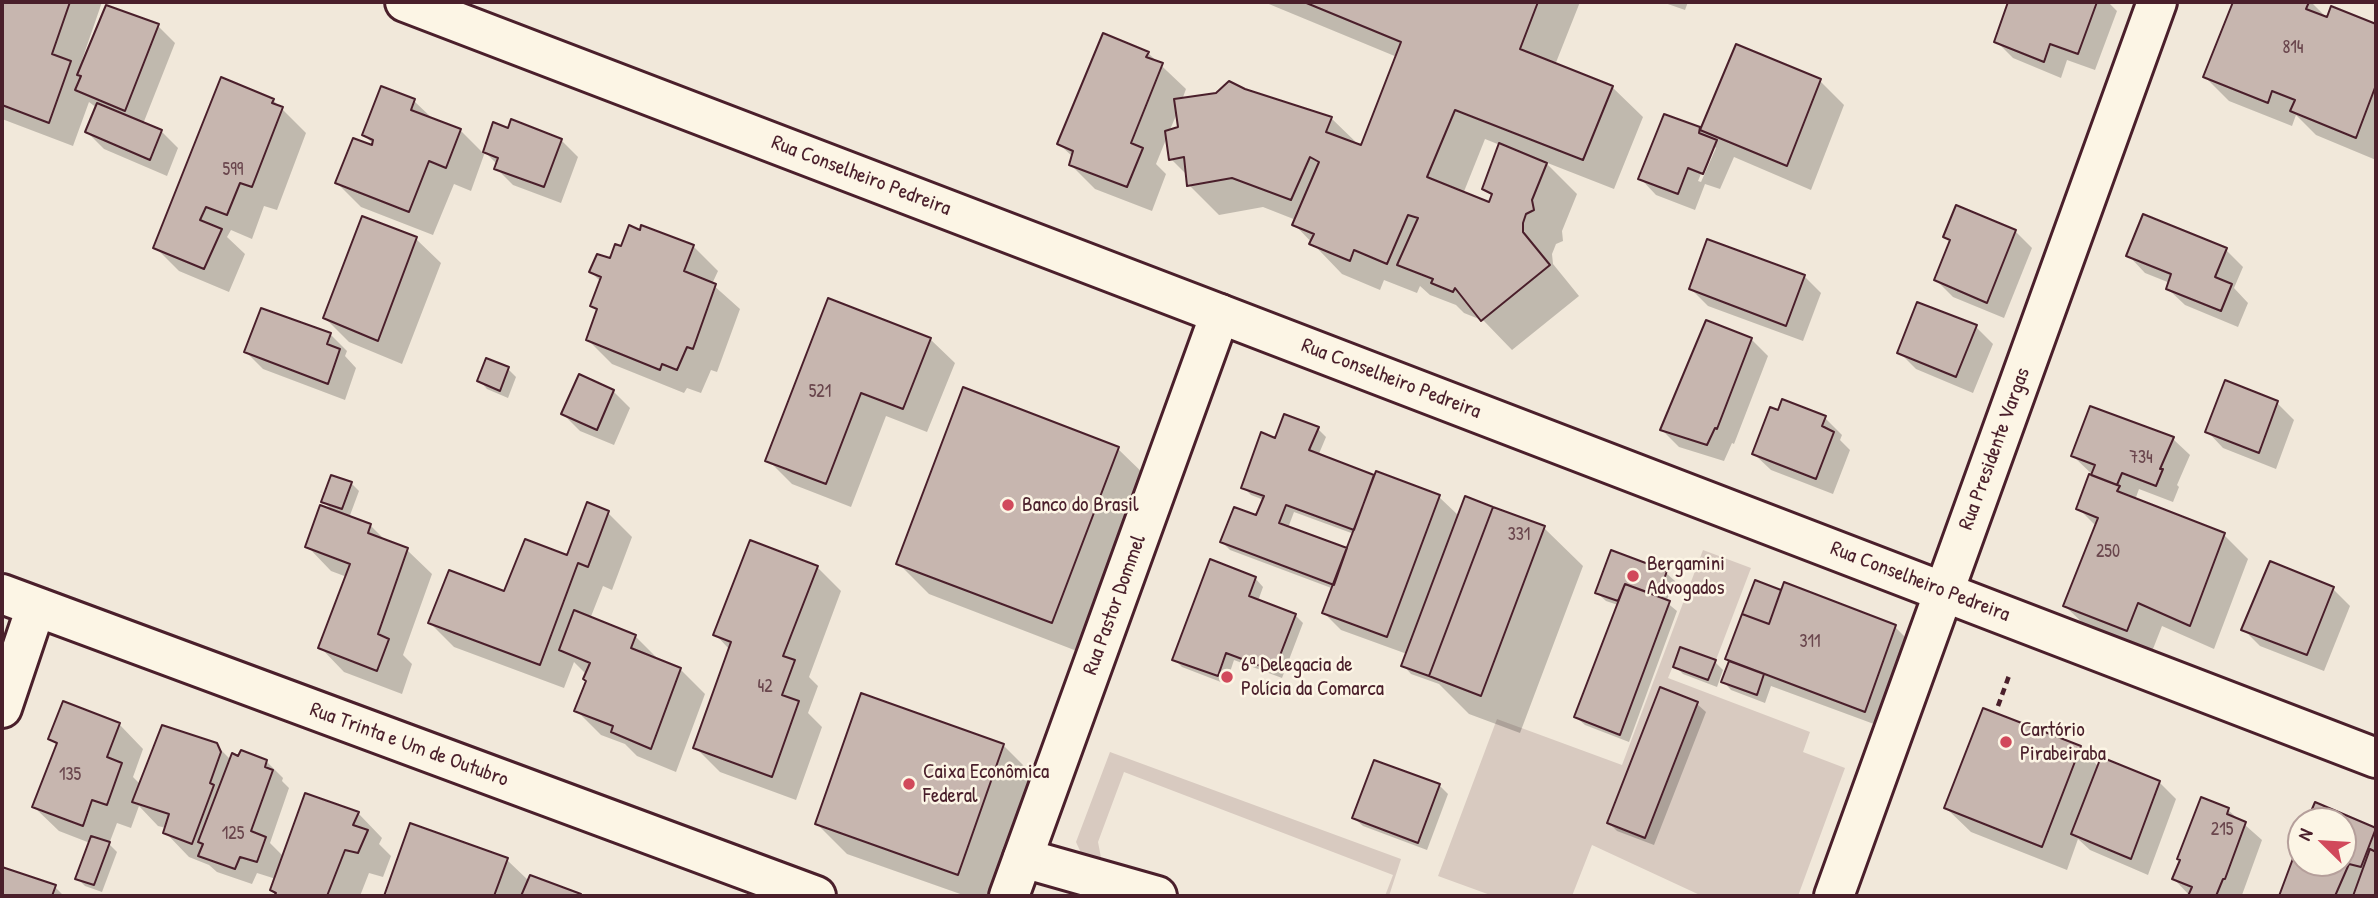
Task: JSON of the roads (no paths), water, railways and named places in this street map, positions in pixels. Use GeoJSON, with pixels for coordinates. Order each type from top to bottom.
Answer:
{"type":"FeatureCollection","features":[{"type":"Feature","properties":{"kind":"street","name":"Rua Conselheiro Pedreira"},"geometry":{"type":"LineString","coordinates":[[405,2],[2376,758]]}},
{"type":"Feature","properties":{"kind":"street","name":"Rua Presidente Vargas"},"geometry":{"type":"LineString","coordinates":[[1834,896],[2157,2]]}},
{"type":"Feature","properties":{"kind":"street","name":"Rua Pastor Dommel"},"geometry":{"type":"LineString","coordinates":[[1009,896],[1220,314]]}},
{"type":"Feature","properties":{"kind":"street"},"geometry":{"type":"LineString","coordinates":[[2,708],[19,601]]}},
{"type":"Feature","properties":{"kind":"street","name":"Rua Trinta e Um de Outubro"},"geometry":{"type":"LineString","coordinates":[[19,601],[816,896]]}},
{"type":"Feature","properties":{"kind":"street"},"geometry":{"type":"LineString","coordinates":[[1023,859],[1157,896]]}},
{"type":"Feature","properties":{"kind":"place","name":"Banco do Brasil"},"geometry":{"type":"Point","coordinates":[1008,505]}},
{"type":"Feature","properties":{"kind":"place","name":"Bergamini Advogados"},"geometry":{"type":"Point","coordinates":[1633,576]}},
{"type":"Feature","properties":{"kind":"place","name":"6ª Delegacia de Polícia da Comarca"},"geometry":{"type":"Point","coordinates":[1227,677]}},
{"type":"Feature","properties":{"kind":"place","name":"Cartório Pirabeiraba"},"geometry":{"type":"Point","coordinates":[2006,742]}},
{"type":"Feature","properties":{"kind":"place","name":"Caixa Econômica Federal"},"geometry":{"type":"Point","coordinates":[909,784]}}]}
